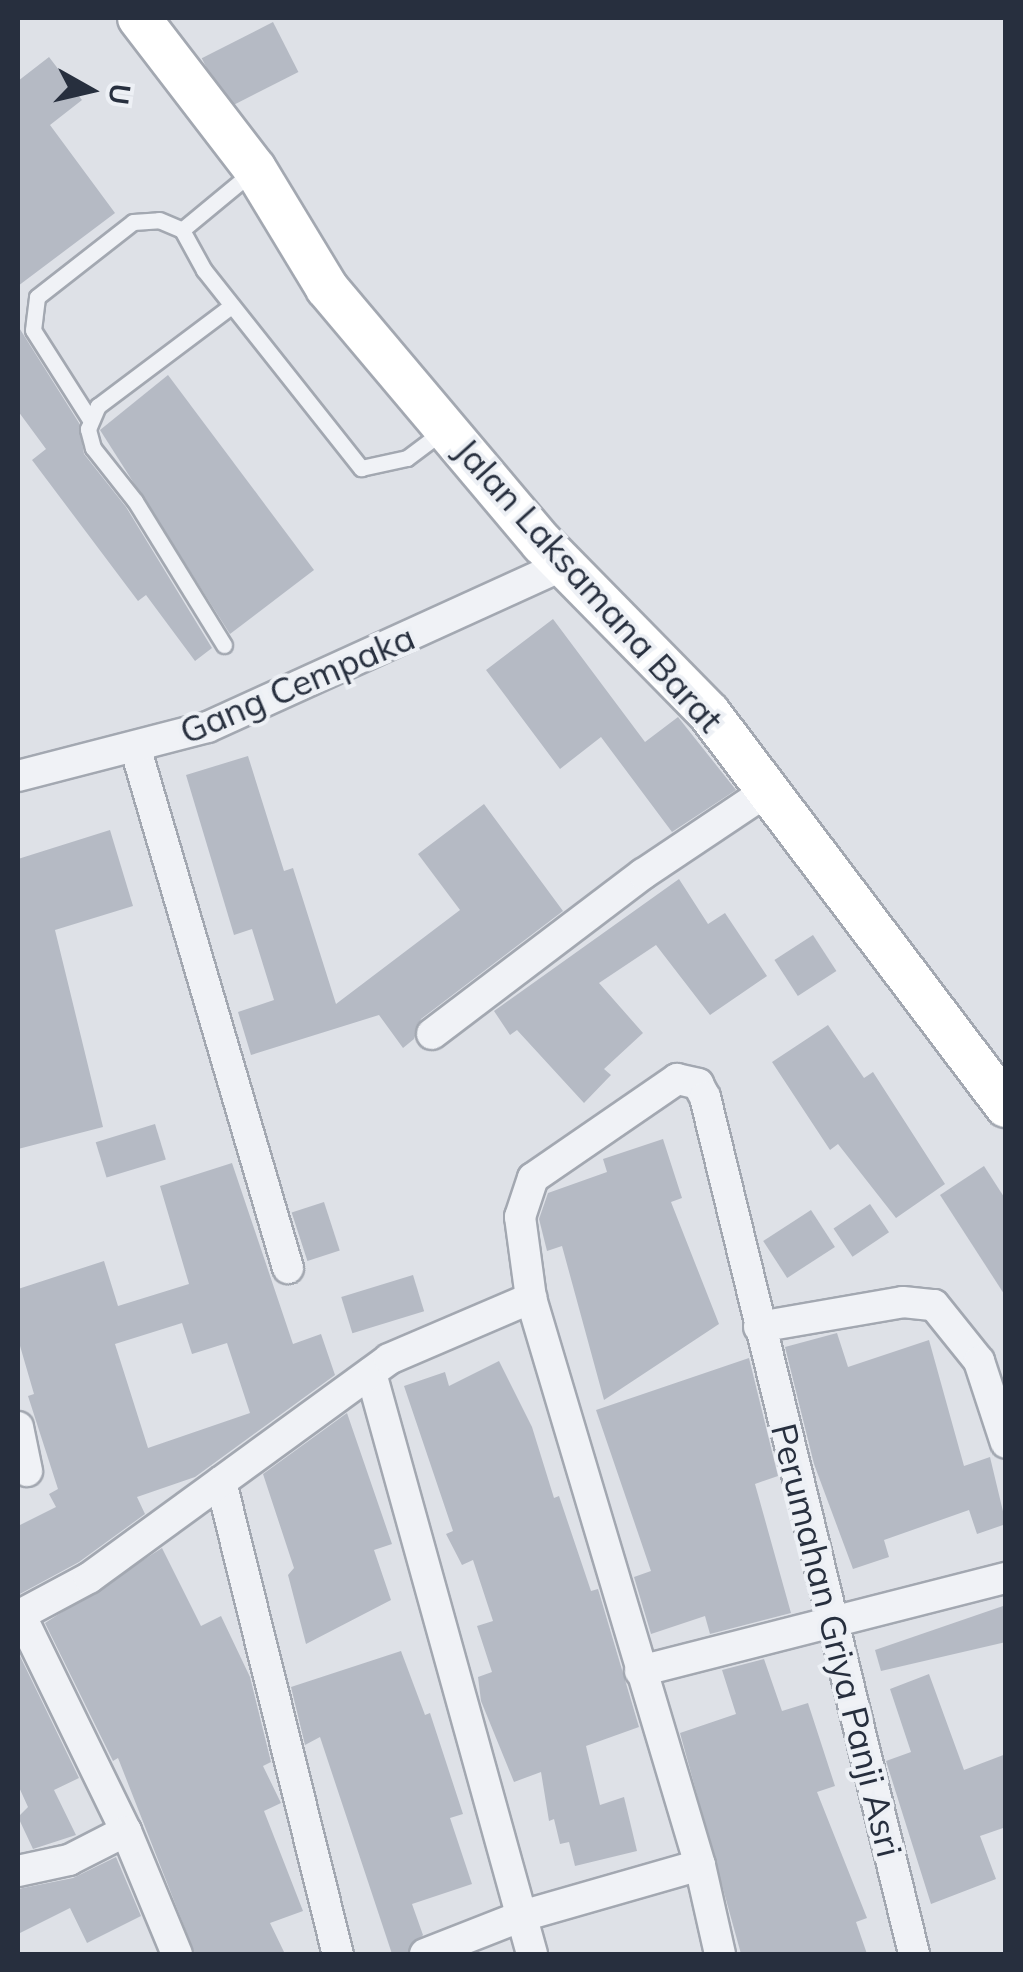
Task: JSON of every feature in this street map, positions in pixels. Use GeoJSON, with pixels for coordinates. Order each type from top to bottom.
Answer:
{"type":"FeatureCollection","features":[{"type":"Feature","properties":{"kind":"main road","name":"Jalan Laksamana Barat"},"geometry":{"type":"LineString","coordinates":[[142,19],[255,169],[327,288],[566,564],[709,712],[1006,1106]]}},
{"type":"Feature","properties":{"kind":"street","name":"Gang Cempaka"},"geometry":{"type":"LineString","coordinates":[[18,776],[136,750],[208,727],[566,564]]}},
{"type":"Feature","properties":{"kind":"street"},"geometry":{"type":"LineString","coordinates":[[136,750],[288,1268]]}},
{"type":"Feature","properties":{"kind":"street"},"geometry":{"type":"LineString","coordinates":[[432,1034],[643,874],[767,791]]}},
{"type":"Feature","properties":{"kind":"street","name":"Perumahan Griya Panji Asri"},"geometry":{"type":"LineString","coordinates":[[530,1298],[520,1217],[526,1187],[666,1084],[686,1079],[705,1097],[759,1327],[836,1621],[914,1954]]}},
{"type":"Feature","properties":{"kind":"street"},"geometry":{"type":"LineString","coordinates":[[177,1954],[126,1831],[19,1615],[90,1578],[371,1373],[530,1298],[700,1864],[720,1954]]}},
{"type":"Feature","properties":{"kind":"street"},"geometry":{"type":"LineString","coordinates":[[759,1327],[902,1302],[934,1306],[979,1362],[1006,1443]]}},
{"type":"Feature","properties":{"kind":"street"},"geometry":{"type":"LineString","coordinates":[[371,1373],[532,1954]]}},
{"type":"Feature","properties":{"kind":"street"},"geometry":{"type":"LineString","coordinates":[[18,1428],[27,1471]]}},
{"type":"Feature","properties":{"kind":"street"},"geometry":{"type":"LineString","coordinates":[[221,1482],[338,1954]]}},
{"type":"Feature","properties":{"kind":"street"},"geometry":{"type":"LineString","coordinates":[[640,1670],[1006,1578]]}},
{"type":"Feature","properties":{"kind":"street"},"geometry":{"type":"LineString","coordinates":[[18,1871],[69,1860],[126,1831]]}},
{"type":"Feature","properties":{"kind":"street"},"geometry":{"type":"LineString","coordinates":[[425,1954],[522,1916],[700,1864]]}},
{"type":"Feature","properties":{"kind":"lane"},"geometry":{"type":"LineString","coordinates":[[182,230],[255,169]]}},
{"type":"Feature","properties":{"kind":"lane"},"geometry":{"type":"LineString","coordinates":[[224,645],[134,500],[93,448],[89,418],[32,330],[37,296],[133,222],[159,220],[182,230],[231,306],[361,468],[384,468],[407,458],[447,428]]}},
{"type":"Feature","properties":{"kind":"lane"},"geometry":{"type":"LineString","coordinates":[[89,418],[231,306]]}},
{"type":"Feature","properties":{"kind":"building"},"geometry":{"type":"Polygon","coordinates":[[[273,22],[298,72],[227,108],[202,58],[273,22]]]}},
{"type":"Feature","properties":{"kind":"building"},"geometry":{"type":"Polygon","coordinates":[[[49,57],[82,100],[50,125],[115,213],[18,286],[18,81],[49,57]]]}},
{"type":"Feature","properties":{"kind":"building"},"geometry":{"type":"Polygon","coordinates":[[[18,326],[79,423],[84,454],[126,507],[212,648],[195,661],[146,595],[138,601],[32,460],[46,449],[18,411],[18,326]]]}},
{"type":"Feature","properties":{"kind":"building"},"geometry":{"type":"Polygon","coordinates":[[[168,375],[314,570],[230,634],[100,430],[168,375]]]}},
{"type":"Feature","properties":{"kind":"building"},"geometry":{"type":"Polygon","coordinates":[[[553,619],[645,742],[678,717],[736,790],[672,832],[601,737],[560,769],[486,670],[553,619]]]}},
{"type":"Feature","properties":{"kind":"building"},"geometry":{"type":"Polygon","coordinates":[[[248,756],[284,871],[293,868],[336,1004],[460,910],[418,854],[484,804],[563,911],[421,1019],[414,1039],[403,1048],[379,1015],[251,1055],[238,1012],[274,1000],[252,929],[234,935],[186,775],[248,756]]]}},
{"type":"Feature","properties":{"kind":"building"},"geometry":{"type":"Polygon","coordinates":[[[110,830],[133,906],[55,930],[103,1127],[18,1149],[18,859],[110,830]]]}},
{"type":"Feature","properties":{"kind":"building"},"geometry":{"type":"Polygon","coordinates":[[[679,879],[708,924],[725,913],[767,976],[710,1015],[656,945],[599,983],[643,1033],[604,1069],[611,1075],[584,1103],[517,1030],[510,1035],[494,1011],[679,879]]]}},
{"type":"Feature","properties":{"kind":"building"},"geometry":{"type":"Polygon","coordinates":[[[813,935],[836,971],[798,996],[774,960],[813,935]]]}},
{"type":"Feature","properties":{"kind":"building"},"geometry":{"type":"Polygon","coordinates":[[[828,1025],[864,1078],[873,1072],[945,1184],[896,1218],[838,1144],[830,1150],[772,1062],[828,1025]]]}},
{"type":"Feature","properties":{"kind":"building"},"geometry":{"type":"Polygon","coordinates":[[[155,1124],[166,1159],[107,1178],[96,1142],[155,1124]]]}},
{"type":"Feature","properties":{"kind":"building"},"geometry":{"type":"Polygon","coordinates":[[[663,1139],[682,1198],[671,1202],[719,1324],[604,1400],[562,1246],[547,1251],[539,1219],[548,1193],[607,1172],[603,1159],[663,1139]]]}},
{"type":"Feature","properties":{"kind":"building"},"geometry":{"type":"Polygon","coordinates":[[[232,1163],[293,1344],[321,1334],[335,1375],[195,1477],[137,1497],[145,1514],[79,1562],[18,1595],[18,1526],[56,1507],[49,1494],[58,1489],[28,1396],[34,1394],[18,1339],[18,1289],[104,1261],[118,1306],[189,1284],[160,1186],[232,1163]],[[182,1323],[115,1344],[148,1448],[250,1413],[227,1343],[192,1354],[182,1323]]]}},
{"type":"Feature","properties":{"kind":"building"},"geometry":{"type":"Polygon","coordinates":[[[984,1166],[1006,1200],[1006,1297],[940,1195],[984,1166]]]}},
{"type":"Feature","properties":{"kind":"building"},"geometry":{"type":"Polygon","coordinates":[[[324,1202],[340,1251],[307,1261],[292,1213],[324,1202]]]}},
{"type":"Feature","properties":{"kind":"building"},"geometry":{"type":"Polygon","coordinates":[[[870,1204],[889,1232],[853,1257],[834,1229],[870,1204]]]}},
{"type":"Feature","properties":{"kind":"building"},"geometry":{"type":"Polygon","coordinates":[[[811,1210],[835,1247],[787,1278],[763,1241],[811,1210]]]}},
{"type":"Feature","properties":{"kind":"building"},"geometry":{"type":"Polygon","coordinates":[[[413,1275],[424,1311],[352,1333],[341,1297],[413,1275]]]}},
{"type":"Feature","properties":{"kind":"building"},"geometry":{"type":"Polygon","coordinates":[[[837,1333],[848,1367],[929,1340],[964,1466],[990,1457],[1006,1524],[977,1534],[969,1510],[884,1540],[889,1557],[853,1569],[814,1464],[785,1347],[837,1333]]]}},
{"type":"Feature","properties":{"kind":"building"},"geometry":{"type":"Polygon","coordinates":[[[749,1358],[778,1476],[755,1484],[791,1613],[710,1634],[705,1616],[651,1634],[634,1577],[651,1571],[596,1410],[749,1358]]]}},
{"type":"Feature","properties":{"kind":"building"},"geometry":{"type":"Polygon","coordinates":[[[499,1361],[532,1427],[554,1498],[559,1496],[591,1591],[598,1589],[639,1727],[586,1746],[600,1805],[624,1797],[637,1851],[575,1866],[569,1842],[560,1844],[554,1819],[549,1821],[541,1772],[514,1782],[481,1701],[478,1677],[492,1672],[477,1626],[493,1621],[473,1560],[462,1565],[446,1534],[453,1531],[404,1386],[445,1372],[449,1386],[499,1361]]]}},
{"type":"Feature","properties":{"kind":"building"},"geometry":{"type":"Polygon","coordinates":[[[347,1413],[392,1544],[374,1550],[391,1600],[306,1644],[288,1575],[294,1568],[263,1474],[347,1413]]]}},
{"type":"Feature","properties":{"kind":"building"},"geometry":{"type":"Polygon","coordinates":[[[162,1548],[201,1626],[221,1616],[250,1677],[271,1762],[263,1766],[281,1803],[264,1811],[303,1911],[270,1923],[285,1954],[195,1954],[118,1758],[113,1761],[45,1623],[162,1548]]]}},
{"type":"Feature","properties":{"kind":"building"},"geometry":{"type":"Polygon","coordinates":[[[1006,1605],[1006,1642],[881,1671],[875,1650],[1006,1605]]]}},
{"type":"Feature","properties":{"kind":"building"},"geometry":{"type":"Polygon","coordinates":[[[401,1651],[425,1715],[430,1713],[463,1814],[450,1818],[472,1884],[412,1904],[423,1935],[407,1954],[392,1954],[320,1737],[305,1745],[291,1687],[401,1651]]]}},
{"type":"Feature","properties":{"kind":"building"},"geometry":{"type":"Polygon","coordinates":[[[18,1652],[79,1778],[54,1790],[76,1835],[33,1849],[18,1817],[28,1807],[18,1785],[18,1652]]]}},
{"type":"Feature","properties":{"kind":"building"},"geometry":{"type":"Polygon","coordinates":[[[764,1659],[782,1711],[808,1703],[835,1786],[817,1792],[867,1918],[856,1922],[867,1954],[741,1954],[680,1733],[736,1714],[722,1670],[764,1659]]]}},
{"type":"Feature","properties":{"kind":"building"},"geometry":{"type":"Polygon","coordinates":[[[929,1674],[964,1770],[1006,1754],[1006,1827],[980,1836],[996,1879],[931,1904],[886,1761],[911,1752],[890,1689],[929,1674]]]}},
{"type":"Feature","properties":{"kind":"building"},"geometry":{"type":"Polygon","coordinates":[[[116,1857],[141,1916],[87,1943],[70,1908],[18,1934],[18,1889],[73,1878],[116,1857]]]}}]}
